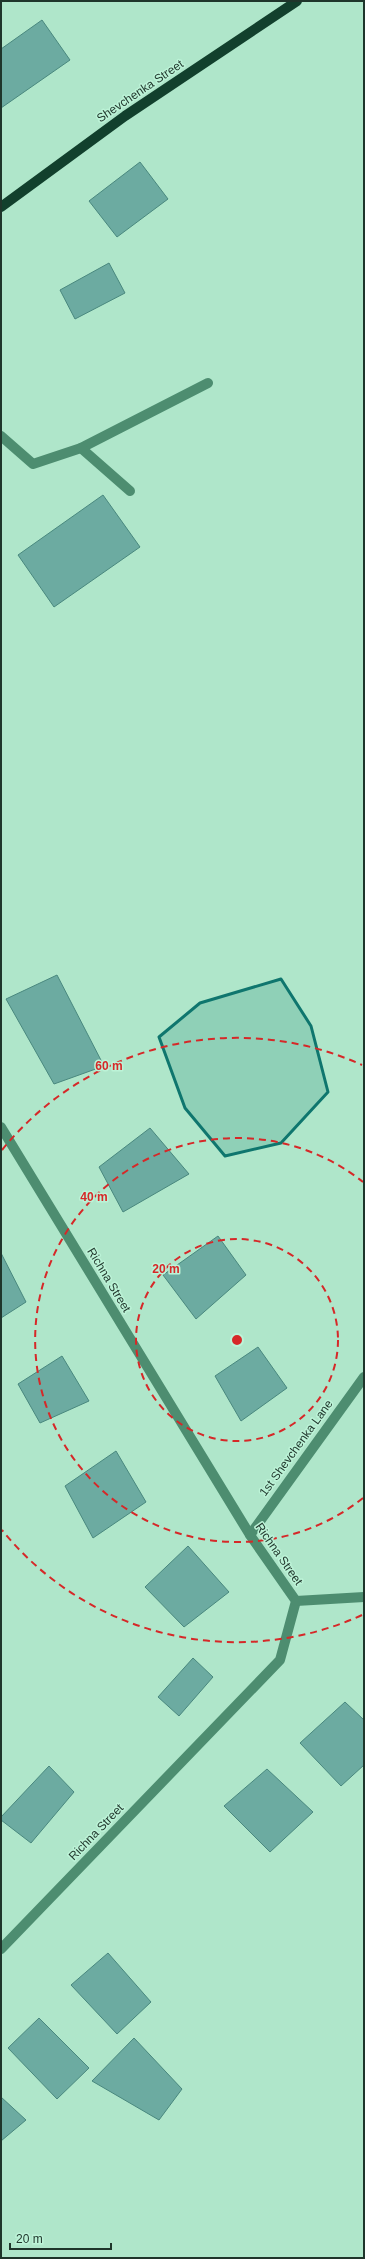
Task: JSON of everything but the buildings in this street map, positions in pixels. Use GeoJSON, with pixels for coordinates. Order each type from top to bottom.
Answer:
{"type":"FeatureCollection","features":[{"type":"Feature","properties":{"kind":"main road","name":"Shevchenka Street"},"geometry":{"type":"LineString","coordinates":[[1,207],[125,116],[297,1]]}},
{"type":"Feature","properties":{"kind":"street"},"geometry":{"type":"LineString","coordinates":[[1,436],[33,464],[81,448],[208,383]]}},
{"type":"Feature","properties":{"kind":"street"},"geometry":{"type":"LineString","coordinates":[[81,448],[130,491]]}},
{"type":"Feature","properties":{"kind":"street","name":"Richna Street"},"geometry":{"type":"LineString","coordinates":[[1,1127],[250,1535],[296,1601],[280,1660],[1,1949]]}},
{"type":"Feature","properties":{"kind":"street","name":"1st Shevchenka Lane"},"geometry":{"type":"LineString","coordinates":[[250,1535],[364,1377]]}},
{"type":"Feature","properties":{"kind":"street"},"geometry":{"type":"LineString","coordinates":[[296,1601],[364,1597]]}},
{"type":"Feature","properties":{"kind":"highlighted area"},"geometry":{"type":"Polygon","coordinates":[[[281,979],[311,1026],[328,1092],[281,1143],[225,1156],[185,1108],[159,1037],[200,1003],[281,979]]]}}]}
